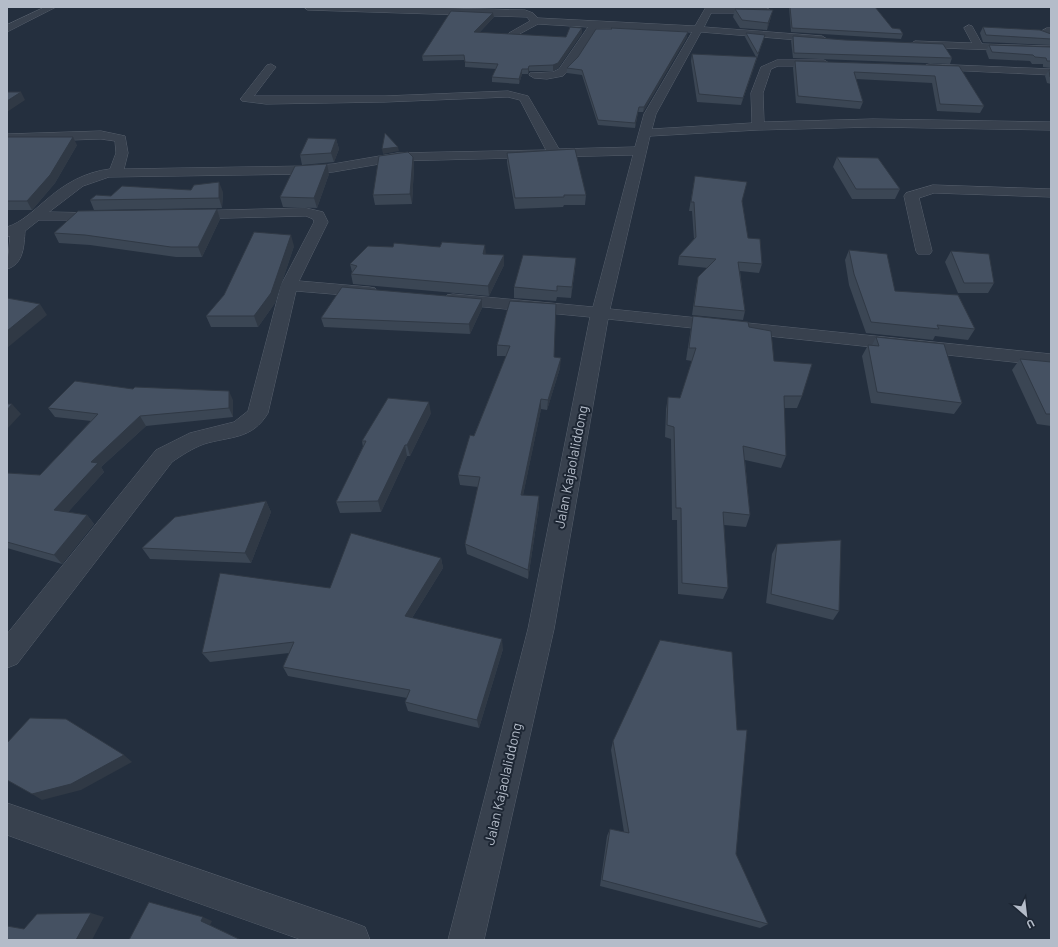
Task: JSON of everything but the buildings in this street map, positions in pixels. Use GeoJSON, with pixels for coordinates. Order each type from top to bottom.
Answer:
{"type":"FeatureCollection","features":[{"type":"Feature","properties":{"kind":"street"},"geometry":{"type":"LineString","coordinates":[[7,29],[52,7]]}},
{"type":"Feature","properties":{"kind":"street"},"geometry":{"type":"LineString","coordinates":[[308,7],[474,9],[528,14],[536,20],[594,25],[698,29],[835,40]]}},
{"type":"Feature","properties":{"kind":"street"},"geometry":{"type":"LineString","coordinates":[[710,9],[770,12]]}},
{"type":"Feature","properties":{"kind":"street","name":"Jalan Kajaolaliddong"},"geometry":{"type":"LineString","coordinates":[[466,940],[541,629],[600,312],[650,114],[710,9]]}},
{"type":"Feature","properties":{"kind":"street"},"geometry":{"type":"LineString","coordinates":[[512,35],[536,20]]}},
{"type":"Feature","properties":{"kind":"street"},"geometry":{"type":"LineString","coordinates":[[534,75],[553,75],[562,72],[590,34],[594,25]]}},
{"type":"Feature","properties":{"kind":"street"},"geometry":{"type":"LineString","coordinates":[[776,35],[786,27]]}},
{"type":"Feature","properties":{"kind":"street"},"geometry":{"type":"LineString","coordinates":[[969,28],[979,46]]}},
{"type":"Feature","properties":{"kind":"street"},"geometry":{"type":"LineString","coordinates":[[1051,31],[1047,31],[1051,37]]}},
{"type":"Feature","properties":{"kind":"street"},"geometry":{"type":"LineString","coordinates":[[782,45],[789,37]]}},
{"type":"Feature","properties":{"kind":"street"},"geometry":{"type":"LineString","coordinates":[[902,44],[1051,49]]}},
{"type":"Feature","properties":{"kind":"street"},"geometry":{"type":"LineString","coordinates":[[758,126],[757,93],[766,67],[777,59],[836,64]]}},
{"type":"Feature","properties":{"kind":"street"},"geometry":{"type":"LineString","coordinates":[[922,66],[1051,72]]}},
{"type":"Feature","properties":{"kind":"street"},"geometry":{"type":"LineString","coordinates":[[271,67],[246,99],[266,101],[385,99],[508,94],[519,95],[524,98],[554,152]]}},
{"type":"Feature","properties":{"kind":"street"},"geometry":{"type":"LineString","coordinates":[[7,264],[15,255],[13,231],[36,216],[73,184],[92,176],[116,172],[307,170],[333,168],[397,157],[554,152],[644,142],[758,126],[873,123],[1051,126]]}},
{"type":"Feature","properties":{"kind":"street"},"geometry":{"type":"LineString","coordinates":[[7,138],[101,135],[121,138],[122,153],[116,172]]}},
{"type":"Feature","properties":{"kind":"street"},"geometry":{"type":"LineString","coordinates":[[924,251],[911,196],[933,190],[1051,193]]}},
{"type":"Feature","properties":{"kind":"street"},"geometry":{"type":"LineString","coordinates":[[7,655],[164,456],[188,443],[239,429],[255,419],[258,413],[288,285],[321,222],[319,215],[306,212],[176,215]]}},
{"type":"Feature","properties":{"kind":"street"},"geometry":{"type":"LineString","coordinates":[[36,216],[115,216]]}},
{"type":"Feature","properties":{"kind":"street"},"geometry":{"type":"LineString","coordinates":[[288,285],[382,293]]}},
{"type":"Feature","properties":{"kind":"street"},"geometry":{"type":"LineString","coordinates":[[436,298],[600,312],[789,334],[1051,360]]}},
{"type":"Feature","properties":{"kind":"street"},"geometry":{"type":"LineString","coordinates":[[7,819],[352,940]]}}]}
